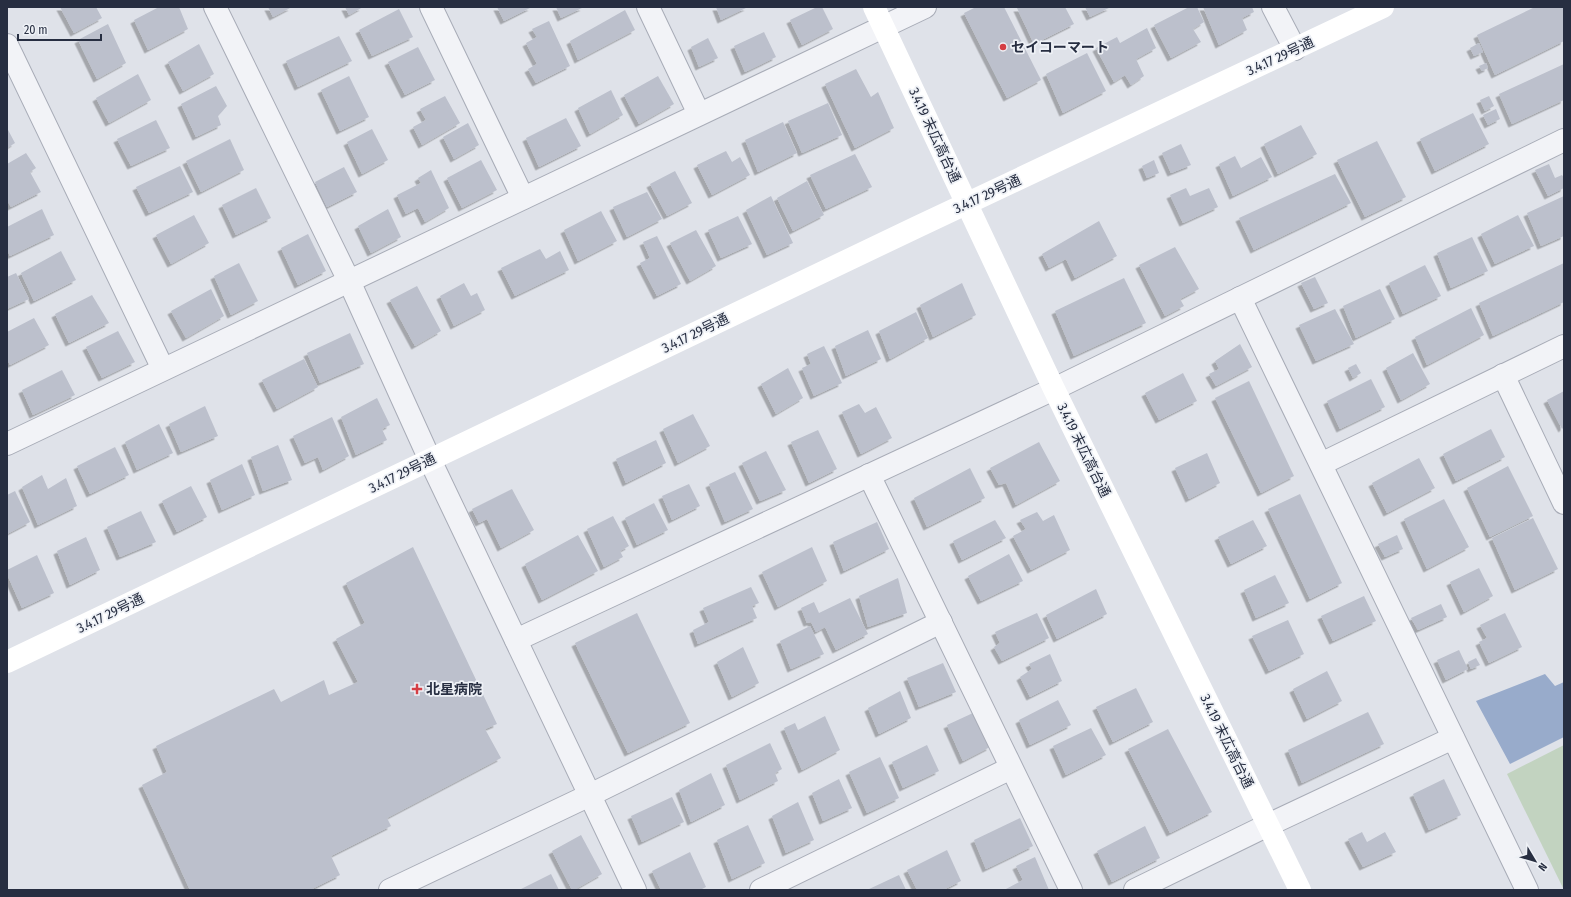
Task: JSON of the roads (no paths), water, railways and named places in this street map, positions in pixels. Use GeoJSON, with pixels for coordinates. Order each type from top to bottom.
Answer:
{"type":"FeatureCollection","features":[{"type":"Feature","properties":{"kind":"street"},"geometry":{"type":"LineString","coordinates":[[215,7],[349,281],[430,460],[635,890]]}},
{"type":"Feature","properties":{"kind":"street"},"geometry":{"type":"LineString","coordinates":[[430,7],[523,198]]}},
{"type":"Feature","properties":{"kind":"street"},"geometry":{"type":"LineString","coordinates":[[648,7],[699,114]]}},
{"type":"Feature","properties":{"kind":"street","name":"3.4.19 末広高台通"},"geometry":{"type":"LineString","coordinates":[[874,7],[968,203],[1054,389],[1300,890]]}},
{"type":"Feature","properties":{"kind":"street"},"geometry":{"type":"LineString","coordinates":[[7,444],[925,7]]}},
{"type":"Feature","properties":{"kind":"street"},"geometry":{"type":"LineString","coordinates":[[1273,7],[1295,49]]}},
{"type":"Feature","properties":{"kind":"street","name":"3.4.17 29号通"},"geometry":{"type":"LineString","coordinates":[[7,662],[968,203],[1383,7]]}},
{"type":"Feature","properties":{"kind":"street"},"geometry":{"type":"LineString","coordinates":[[7,44],[163,369]]}},
{"type":"Feature","properties":{"kind":"street"},"geometry":{"type":"LineString","coordinates":[[516,640],[1054,389],[1564,140]]}},
{"type":"Feature","properties":{"kind":"street"},"geometry":{"type":"LineString","coordinates":[[1240,298],[1527,890]]}},
{"type":"Feature","properties":{"kind":"street"},"geometry":{"type":"LineString","coordinates":[[1321,464],[1564,346]]}},
{"type":"Feature","properties":{"kind":"street"},"geometry":{"type":"LineString","coordinates":[[1503,375],[1564,503]]}},
{"type":"Feature","properties":{"kind":"street"},"geometry":{"type":"LineString","coordinates":[[869,475],[1071,890]]}},
{"type":"Feature","properties":{"kind":"street"},"geometry":{"type":"LineString","coordinates":[[390,890],[421,883],[590,795],[941,622]]}},
{"type":"Feature","properties":{"kind":"street"},"geometry":{"type":"LineString","coordinates":[[1135,890],[1268,825],[1454,738]]}},
{"type":"Feature","properties":{"kind":"street"},"geometry":{"type":"LineString","coordinates":[[761,890],[1011,768]]}},
{"type":"Feature","properties":{"kind":"water"},"geometry":{"type":"Polygon","coordinates":[[[1545,674],[1555,686],[1564,682],[1564,737],[1510,764],[1476,701],[1545,674]]]}},
{"type":"Feature","properties":{"kind":"place","name":"セイコーマート"},"geometry":{"type":"Point","coordinates":[1003,47]}},
{"type":"Feature","properties":{"kind":"place","name":"北星病院"},"geometry":{"type":"Point","coordinates":[417,689]}}]}
